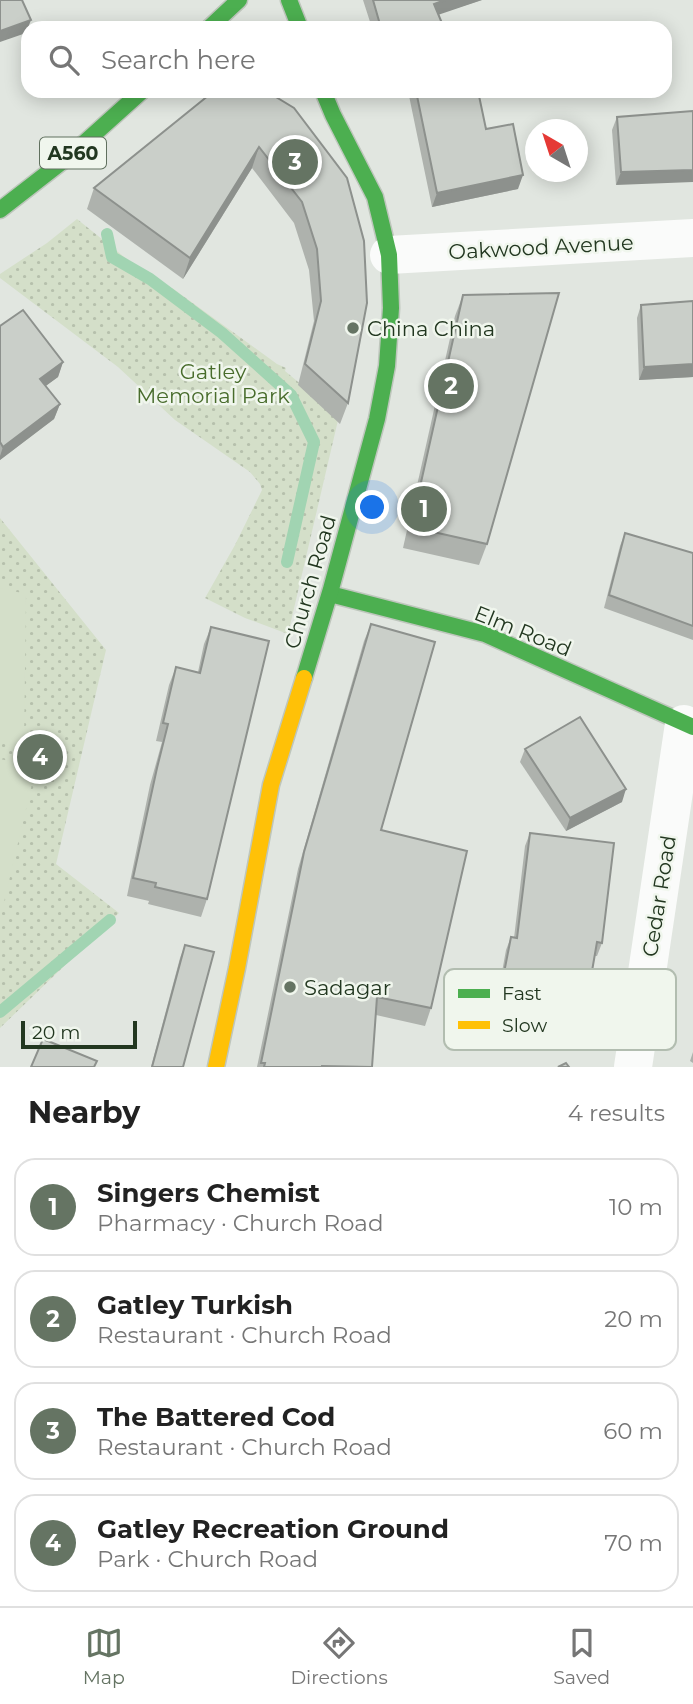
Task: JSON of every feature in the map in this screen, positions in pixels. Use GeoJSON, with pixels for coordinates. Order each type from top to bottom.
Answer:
{"type":"FeatureCollection","features":[{"type":"Feature","properties":{"kind":"street"},"geometry":{"type":"LineString","coordinates":[[216,21],[239,0]]}},
{"type":"Feature","properties":{"kind":"street"},"geometry":{"type":"LineString","coordinates":[[289,0],[297,21]]}},
{"type":"Feature","properties":{"kind":"street","name":"A560"},"geometry":{"type":"LineString","coordinates":[[0,210],[72,154],[134,98]]}},
{"type":"Feature","properties":{"kind":"street","name":"Church Road"},"geometry":{"type":"LineString","coordinates":[[216,1067],[271,785],[330,594],[377,419],[387,366],[391,307],[389,255],[375,197],[351,147],[319,98]]}},
{"type":"Feature","properties":{"kind":"street","name":"Oakwood Avenue"},"geometry":{"type":"LineString","coordinates":[[389,255],[693,238]]}},
{"type":"Feature","properties":{"kind":"street","name":"Elm Road"},"geometry":{"type":"LineString","coordinates":[[330,594],[485,634],[689,726]]}},
{"type":"Feature","properties":{"kind":"street","name":"Cedar Road"},"geometry":{"type":"LineString","coordinates":[[649,969],[689,726]]}},
{"type":"Feature","properties":{"kind":"green space","name":"Gatley Memorial Park"},"geometry":{"type":"Polygon","coordinates":[[[77,219],[169,293],[172,288],[286,368],[285,371],[339,416],[288,634],[245,618],[205,598],[262,490],[260,484],[250,472],[175,420],[118,367],[0,278],[0,274],[77,219]]]}},
{"type":"Feature","properties":{"kind":"green space"},"geometry":{"type":"Polygon","coordinates":[[[0,518],[106,650],[56,864],[119,913],[0,1028],[0,518]]]}},
{"type":"Feature","properties":{"kind":"green space"},"geometry":{"type":"Polygon","coordinates":[[[0,588],[26,594],[24,746],[0,742],[0,588]]]}},
{"type":"Feature","properties":{"kind":"green space"},"geometry":{"type":"Polygon","coordinates":[[[0,759],[36,767],[0,919],[0,759]]]}},
{"type":"Feature","properties":{"kind":"building"},"geometry":{"type":"Polygon","coordinates":[[[0,0],[22,0],[31,20],[21,21],[21,24],[0,31],[0,0]]]}},
{"type":"Feature","properties":{"kind":"building"},"geometry":{"type":"Polygon","coordinates":[[[373,0],[445,0],[434,4],[441,21],[379,21],[373,0]]]}},
{"type":"Feature","properties":{"kind":"building"},"geometry":{"type":"Polygon","coordinates":[[[205,98],[278,98],[294,108],[347,178],[364,241],[367,303],[348,403],[305,364],[321,301],[317,249],[302,202],[259,147],[190,258],[94,188],[205,98]]]}},
{"type":"Feature","properties":{"kind":"building"},"geometry":{"type":"Polygon","coordinates":[[[417,98],[479,98],[486,129],[513,124],[523,175],[437,193],[417,98]]]}},
{"type":"Feature","properties":{"kind":"building"},"geometry":{"type":"Polygon","coordinates":[[[693,111],[693,170],[621,172],[617,117],[693,111]]]}},
{"type":"Feature","properties":{"kind":"building"},"geometry":{"type":"Polygon","coordinates":[[[559,293],[487,544],[411,527],[463,295],[559,293]]]}},
{"type":"Feature","properties":{"kind":"building"},"geometry":{"type":"Polygon","coordinates":[[[693,301],[693,364],[644,367],[641,305],[693,301]]]}},
{"type":"Feature","properties":{"kind":"building"},"geometry":{"type":"Polygon","coordinates":[[[23,310],[63,362],[40,379],[60,404],[3,447],[0,442],[0,326],[23,310]]]}},
{"type":"Feature","properties":{"kind":"building"},"geometry":{"type":"Polygon","coordinates":[[[625,533],[693,553],[693,626],[609,595],[625,533]]]}},
{"type":"Feature","properties":{"kind":"building"},"geometry":{"type":"Polygon","coordinates":[[[371,624],[435,642],[381,830],[467,851],[431,1008],[377,997],[372,1067],[264,1067],[265,1063],[261,1063],[304,852],[371,624]]]}},
{"type":"Feature","properties":{"kind":"building"},"geometry":{"type":"Polygon","coordinates":[[[211,627],[269,641],[207,899],[155,887],[156,883],[133,878],[168,724],[163,723],[176,667],[200,673],[211,627]]]}},
{"type":"Feature","properties":{"kind":"building"},"geometry":{"type":"Polygon","coordinates":[[[580,717],[626,789],[570,818],[525,749],[580,717]]]}},
{"type":"Feature","properties":{"kind":"building"},"geometry":{"type":"Polygon","coordinates":[[[530,833],[614,843],[602,943],[597,942],[592,969],[505,969],[511,937],[517,938],[530,833]]]}},
{"type":"Feature","properties":{"kind":"building"},"geometry":{"type":"Polygon","coordinates":[[[185,945],[214,952],[183,1067],[152,1067],[185,945]]]}},
{"type":"Feature","properties":{"kind":"building"},"geometry":{"type":"Polygon","coordinates":[[[43,1039],[97,1061],[94,1067],[31,1067],[43,1039]]]}},
{"type":"Feature","properties":{"kind":"waterway"},"geometry":{"type":"LineString","coordinates":[[107,234],[112,257],[150,279],[222,333],[291,395],[314,442],[287,562]]}},
{"type":"Feature","properties":{"kind":"waterway"},"geometry":{"type":"LineString","coordinates":[[0,1012],[110,920]]}},
{"type":"Feature","properties":{"kind":"traffic: fast"},"geometry":{"type":"LineString","coordinates":[[216,21],[239,0]]}},
{"type":"Feature","properties":{"kind":"traffic: fast"},"geometry":{"type":"LineString","coordinates":[[289,0],[297,21]]}},
{"type":"Feature","properties":{"kind":"traffic: fast"},"geometry":{"type":"LineString","coordinates":[[0,210],[72,154],[134,98]]}},
{"type":"Feature","properties":{"kind":"traffic: fast"},"geometry":{"type":"LineString","coordinates":[[304,678],[377,419],[387,366],[391,308],[389,255],[375,197],[326,98]]}},
{"type":"Feature","properties":{"kind":"traffic: fast"},"geometry":{"type":"LineString","coordinates":[[330,594],[485,634],[693,727]]}},
{"type":"Feature","properties":{"kind":"traffic: slow"},"geometry":{"type":"LineString","coordinates":[[216,1067],[271,785],[304,678]]}},
{"type":"Feature","properties":{"kind":"place","name":"The Battered Cod"},"geometry":{"type":"Point","coordinates":[295,162]}},
{"type":"Feature","properties":{"kind":"place","name":"China China"},"geometry":{"type":"Point","coordinates":[353,328]}},
{"type":"Feature","properties":{"kind":"place","name":"Gatley Turkish"},"geometry":{"type":"Point","coordinates":[451,386]}},
{"type":"Feature","properties":{"kind":"place","name":"Singers Chemist"},"geometry":{"type":"Point","coordinates":[424,509]}},
{"type":"Feature","properties":{"kind":"place","name":"Gatley Recreation Ground"},"geometry":{"type":"Point","coordinates":[40,757]}},
{"type":"Feature","properties":{"kind":"place","name":"Sadagar"},"geometry":{"type":"Point","coordinates":[290,987]}}]}
